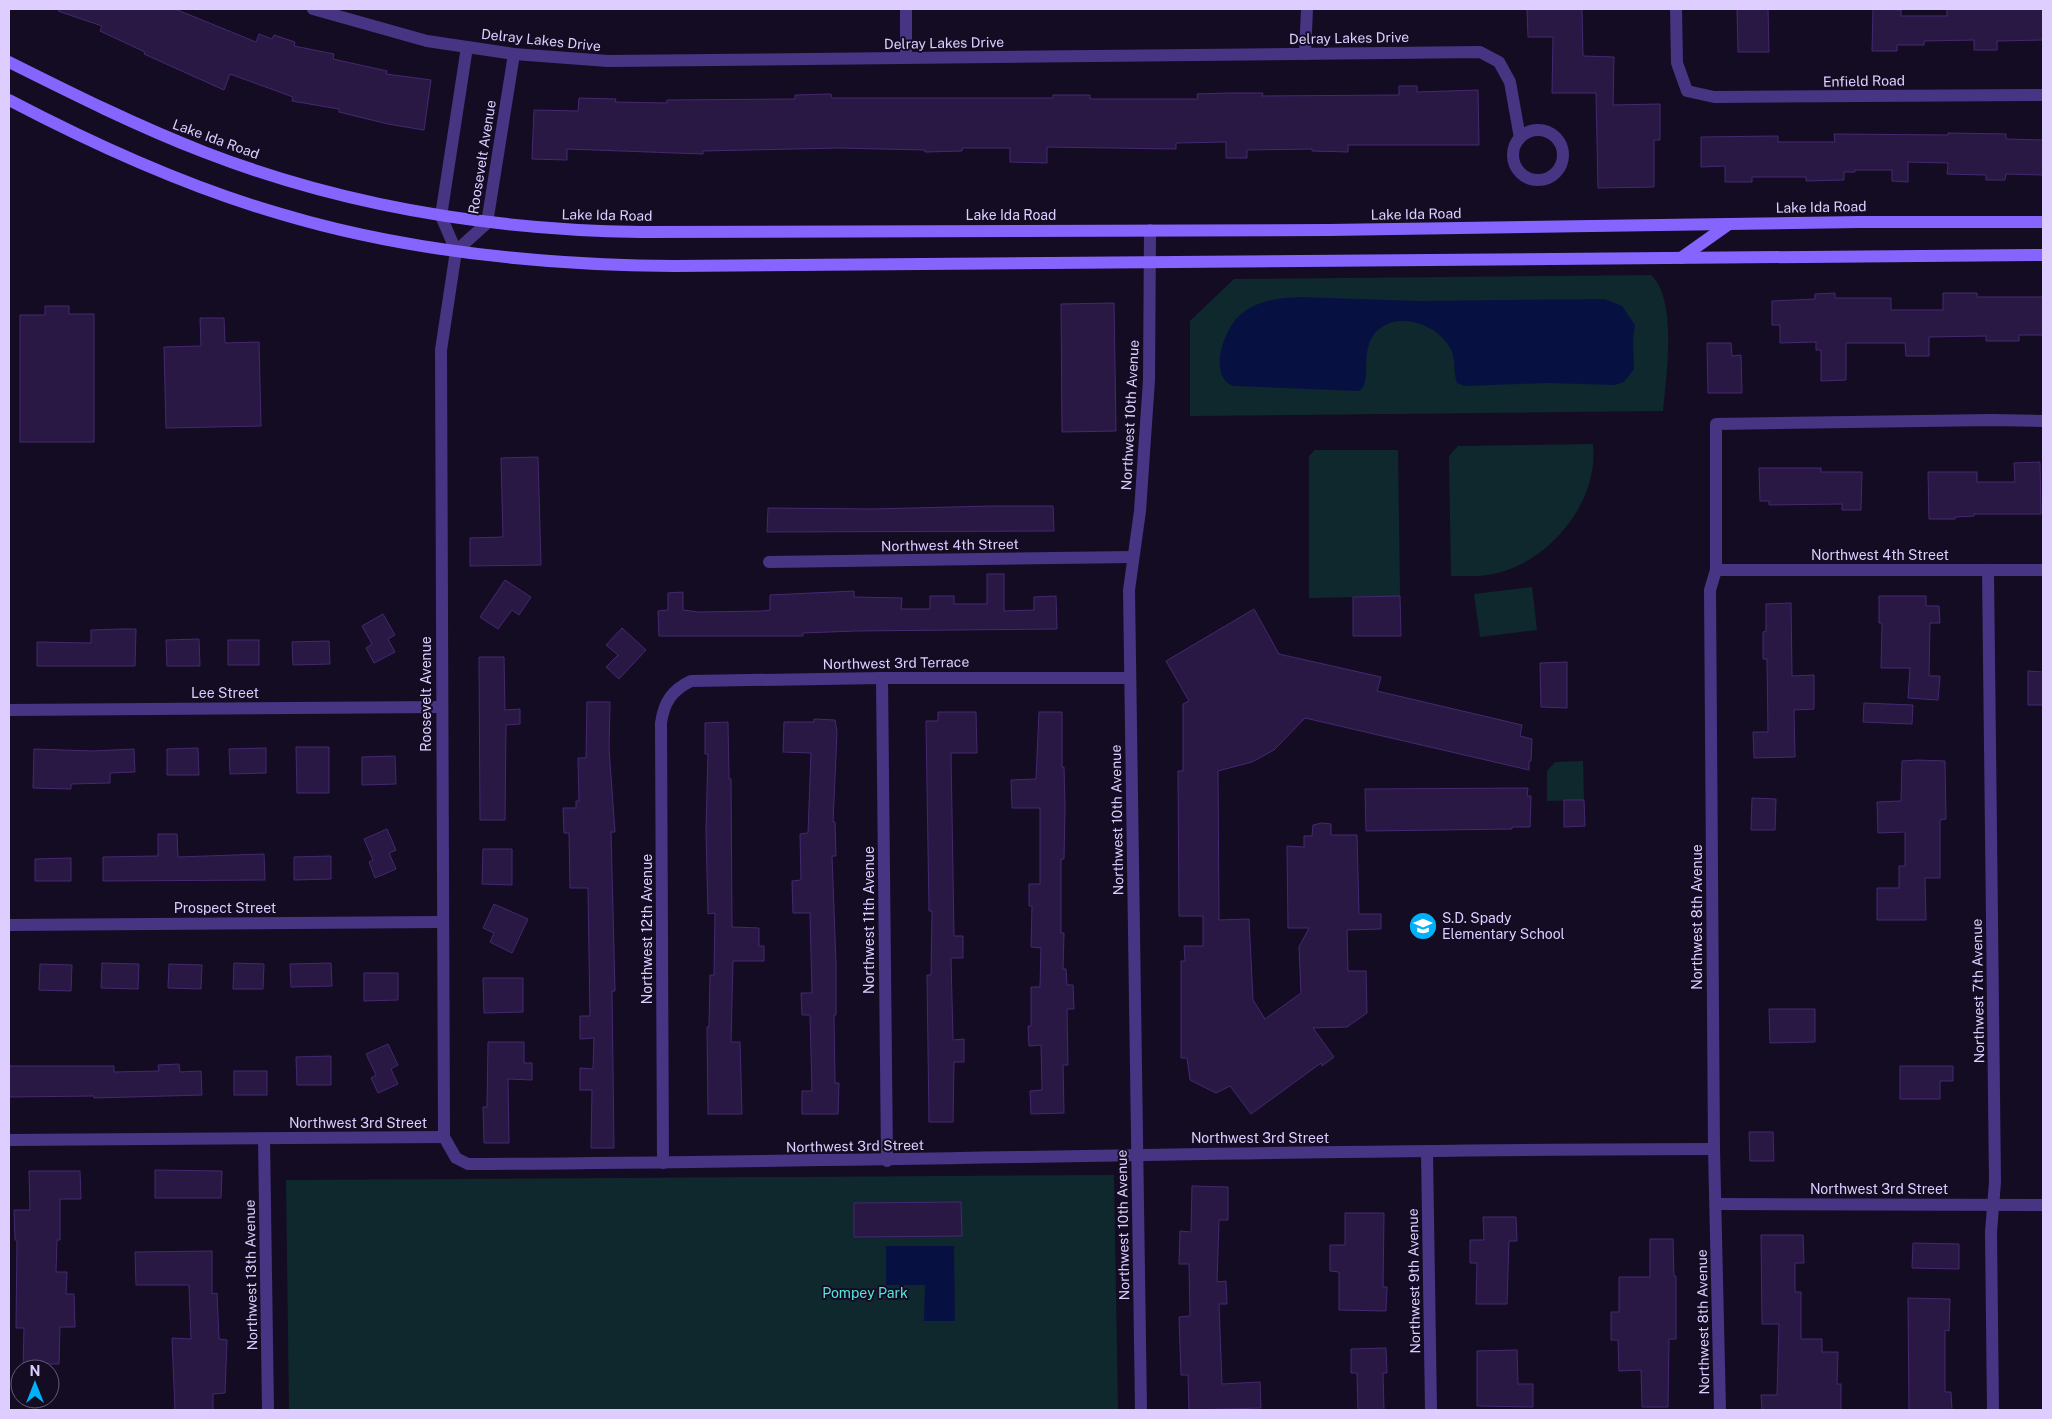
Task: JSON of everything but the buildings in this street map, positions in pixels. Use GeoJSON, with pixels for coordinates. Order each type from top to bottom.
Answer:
{"type":"FeatureCollection","features":[{"type":"Feature","properties":{"kind":"street","name":"Delray Lakes Drive"},"geometry":{"type":"LineString","coordinates":[[313,9],[398,34],[468,47],[514,54],[618,62],[1480,52],[1499,62],[1510,82],[1520,138],[1515,145],[1514,162],[1524,176],[1541,180],[1557,172],[1564,157],[1559,140],[1552,134],[1536,130],[1520,138]]}},
{"type":"Feature","properties":{"kind":"street"},"geometry":{"type":"LineString","coordinates":[[906,9],[906,58]]}},
{"type":"Feature","properties":{"kind":"street"},"geometry":{"type":"LineString","coordinates":[[1305,54],[1307,9]]}},
{"type":"Feature","properties":{"kind":"street","name":"Enfield Road"},"geometry":{"type":"LineString","coordinates":[[1676,9],[1677,63],[1686,91],[1714,98],[2043,94]]}},
{"type":"Feature","properties":{"kind":"street"},"geometry":{"type":"LineString","coordinates":[[456,251],[441,216],[468,47]]}},
{"type":"Feature","properties":{"kind":"street","name":"Roosevelt Avenue"},"geometry":{"type":"LineString","coordinates":[[444,1137],[441,350],[456,251],[487,223],[514,54]]}},
{"type":"Feature","properties":{"kind":"street","name":"Lake Ida Road"},"geometry":{"type":"LineString","coordinates":[[9,62],[124,119],[206,153],[302,184],[441,216],[540,228],[633,232],[1328,230],[1729,224],[2043,222]]}},
{"type":"Feature","properties":{"kind":"street"},"geometry":{"type":"LineString","coordinates":[[9,100],[107,148],[234,198],[326,226],[456,251],[538,261],[629,266],[2043,255]]}},
{"type":"Feature","properties":{"kind":"street"},"geometry":{"type":"LineString","coordinates":[[1682,258],[1729,224]]}},
{"type":"Feature","properties":{"kind":"street","name":"Northwest 10th Avenue"},"geometry":{"type":"LineString","coordinates":[[1141,1410],[1129,590],[1140,511],[1149,380],[1150,230]]}},
{"type":"Feature","properties":{"kind":"street","name":"Northwest 8th Avenue"},"geometry":{"type":"LineString","coordinates":[[1720,1410],[1714,1149],[1710,590],[1716,570],[1716,424],[2043,421]]}},
{"type":"Feature","properties":{"kind":"street","name":"Northwest 4th Street"},"geometry":{"type":"LineString","coordinates":[[769,562],[1133,557]]}},
{"type":"Feature","properties":{"kind":"street","name":"Northwest 4th Street"},"geometry":{"type":"LineString","coordinates":[[1716,570],[2043,570]]}},
{"type":"Feature","properties":{"kind":"street","name":"Northwest 7th Avenue"},"geometry":{"type":"LineString","coordinates":[[1988,571],[1995,1182],[1991,1232],[1993,1410]]}},
{"type":"Feature","properties":{"kind":"street","name":"Northwest 3rd Terrace"},"geometry":{"type":"LineString","coordinates":[[669,696],[679,687],[691,681],[882,678],[1129,678]]}},
{"type":"Feature","properties":{"kind":"street","name":"Northwest 11th Avenue"},"geometry":{"type":"LineString","coordinates":[[882,678],[887,1161]]}},
{"type":"Feature","properties":{"kind":"street","name":"Northwest 12th Avenue"},"geometry":{"type":"LineString","coordinates":[[663,1163],[661,723],[663,709],[669,696]]}},
{"type":"Feature","properties":{"kind":"street","name":"Lee Street"},"geometry":{"type":"LineString","coordinates":[[9,710],[441,707]]}},
{"type":"Feature","properties":{"kind":"street","name":"Prospect Street"},"geometry":{"type":"LineString","coordinates":[[9,925],[442,922]]}},
{"type":"Feature","properties":{"kind":"street","name":"Northwest 3rd Street"},"geometry":{"type":"LineString","coordinates":[[9,1140],[444,1137],[456,1158],[468,1164],[887,1161],[1137,1154],[1714,1149]]}},
{"type":"Feature","properties":{"kind":"street","name":"Northwest 13th Avenue"},"geometry":{"type":"LineString","coordinates":[[264,1138],[268,1410]]}},
{"type":"Feature","properties":{"kind":"street","name":"Northwest 9th Avenue"},"geometry":{"type":"LineString","coordinates":[[1427,1152],[1431,1410]]}},
{"type":"Feature","properties":{"kind":"street","name":"Northwest 3rd Street"},"geometry":{"type":"LineString","coordinates":[[1716,1204],[2043,1205]]}},
{"type":"Feature","properties":{"kind":"green space"},"geometry":{"type":"Polygon","coordinates":[[[1651,275],[1659,287],[1665,302],[1667,320],[1668,359],[1663,411],[1190,416],[1190,321],[1234,279],[1651,275]]]}},
{"type":"Feature","properties":{"kind":"green space"},"geometry":{"type":"Polygon","coordinates":[[[1593,444],[1593,465],[1589,485],[1581,505],[1555,539],[1539,553],[1501,572],[1483,575],[1451,576],[1449,456],[1458,446],[1593,444]]]}},
{"type":"Feature","properties":{"kind":"green space"},"geometry":{"type":"Polygon","coordinates":[[[1315,450],[1398,450],[1400,596],[1309,598],[1309,456],[1315,450]]]}},
{"type":"Feature","properties":{"kind":"green space"},"geometry":{"type":"Polygon","coordinates":[[[1532,587],[1537,630],[1480,637],[1474,594],[1532,587]]]}},
{"type":"Feature","properties":{"kind":"green space"},"geometry":{"type":"Polygon","coordinates":[[[1583,761],[1584,800],[1547,801],[1547,771],[1555,762],[1583,761]]]}},
{"type":"Feature","properties":{"kind":"green space","name":"Pompey Park"},"geometry":{"type":"Polygon","coordinates":[[[1114,1175],[1118,1410],[289,1410],[286,1180],[1114,1175]]]}},
{"type":"Feature","properties":{"kind":"shaded area"},"geometry":{"type":"Polygon","coordinates":[[[1300,297],[1419,301],[1605,299],[1622,306],[1635,325],[1633,339],[1634,369],[1624,382],[1615,385],[1548,383],[1465,386],[1457,383],[1453,354],[1446,342],[1431,329],[1421,324],[1401,321],[1382,327],[1369,343],[1366,380],[1359,391],[1233,386],[1225,381],[1221,373],[1220,363],[1223,342],[1239,316],[1260,303],[1276,299],[1300,297]]]}},
{"type":"Feature","properties":{"kind":"shaded area"},"geometry":{"type":"Polygon","coordinates":[[[886,1246],[954,1246],[955,1321],[924,1321],[925,1285],[886,1285],[886,1246]]]}},
{"type":"Feature","properties":{"kind":"place","name":"S.D. Spady Elementary School"},"geometry":{"type":"Point","coordinates":[1423,926]}}]}
